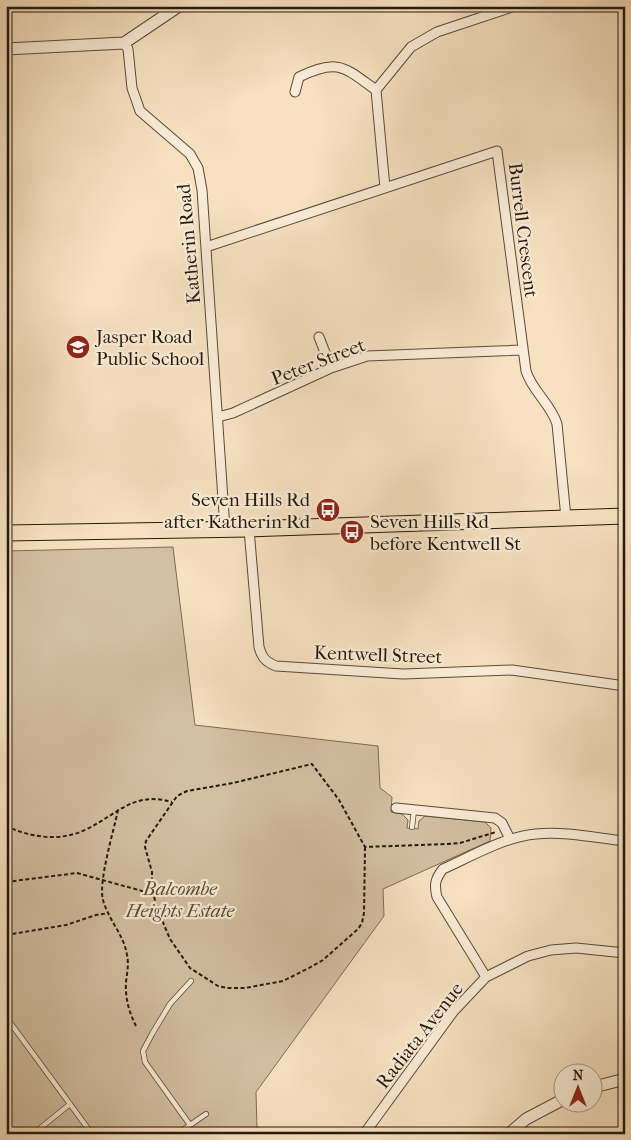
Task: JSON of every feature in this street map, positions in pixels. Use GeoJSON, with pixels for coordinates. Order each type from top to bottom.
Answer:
{"type":"FeatureCollection","features":[{"type":"Feature","properties":{"kind":"main road"},"geometry":{"type":"LineString","coordinates":[[6,533],[250,529],[625,516]]}},
{"type":"Feature","properties":{"kind":"street"},"geometry":{"type":"LineString","coordinates":[[6,49],[124,43],[179,6]]}},
{"type":"Feature","properties":{"kind":"street"},"geometry":{"type":"LineString","coordinates":[[386,188],[376,90],[410,47],[437,32],[515,6]]}},
{"type":"Feature","properties":{"kind":"street","name":"Katherin Road"},"geometry":{"type":"LineString","coordinates":[[124,43],[128,50],[132,88],[140,111],[190,154],[198,168],[202,190],[226,529]]}},
{"type":"Feature","properties":{"kind":"street"},"geometry":{"type":"LineString","coordinates":[[295,92],[299,77],[319,68],[332,66],[347,70],[376,90]]}},
{"type":"Feature","properties":{"kind":"street","name":"Burrell Crescent"},"geometry":{"type":"LineString","coordinates":[[206,246],[497,152],[528,377],[557,424],[566,518]]}},
{"type":"Feature","properties":{"kind":"street"},"geometry":{"type":"LineString","coordinates":[[319,337],[331,368]]}},
{"type":"Feature","properties":{"kind":"street","name":"Peter Street"},"geometry":{"type":"LineString","coordinates":[[218,417],[233,413],[331,368],[361,357],[523,350]]}},
{"type":"Feature","properties":{"kind":"street","name":"Kentwell Street"},"geometry":{"type":"LineString","coordinates":[[250,529],[259,647],[262,657],[268,663],[276,666],[403,674],[512,670],[625,686]]}},
{"type":"Feature","properties":{"kind":"street"},"geometry":{"type":"LineString","coordinates":[[396,808],[495,818],[502,823],[510,839]]}},
{"type":"Feature","properties":{"kind":"street"},"geometry":{"type":"LineString","coordinates":[[486,977],[437,897],[435,888],[436,878],[443,870],[510,839],[534,834],[550,833],[625,841]]}},
{"type":"Feature","properties":{"kind":"street","name":"Radiata Avenue"},"geometry":{"type":"LineString","coordinates":[[364,1134],[453,1012],[486,977],[528,956],[551,950],[576,948],[625,953]]}},
{"type":"Feature","properties":{"kind":"street"},"geometry":{"type":"LineString","coordinates":[[604,1085],[625,1079]]}},
{"type":"Feature","properties":{"kind":"street"},"geometry":{"type":"LineString","coordinates":[[509,1134],[526,1119],[554,1104]]}},
{"type":"Feature","properties":{"kind":"lane"},"geometry":{"type":"LineString","coordinates":[[412,827],[414,810]]}},
{"type":"Feature","properties":{"kind":"lane"},"geometry":{"type":"LineString","coordinates":[[190,1125],[145,1062],[143,1051],[170,1004],[191,982]]}},
{"type":"Feature","properties":{"kind":"lane"},"geometry":{"type":"LineString","coordinates":[[6,1017],[92,1134]]}},
{"type":"Feature","properties":{"kind":"lane"},"geometry":{"type":"LineString","coordinates":[[33,1134],[70,1104]]}},
{"type":"Feature","properties":{"kind":"lane"},"geometry":{"type":"LineString","coordinates":[[177,1134],[206,1114]]}},
{"type":"Feature","properties":{"kind":"path"},"geometry":{"type":"LineString","coordinates":[[312,764],[339,800],[365,847],[364,913],[362,923],[358,929],[310,968],[283,981],[269,985],[228,988],[218,986],[190,968],[167,934],[156,906],[153,894],[152,872],[145,847],[148,836],[177,796],[187,792],[312,764]]}},
{"type":"Feature","properties":{"kind":"path"},"geometry":{"type":"LineString","coordinates":[[6,826],[38,837],[69,835],[87,829],[129,804],[141,800],[155,799],[172,802]]}},
{"type":"Feature","properties":{"kind":"path"},"geometry":{"type":"LineString","coordinates":[[118,810],[101,888],[102,898],[125,946],[128,966],[126,991],[131,1015],[136,1026]]}},
{"type":"Feature","properties":{"kind":"path"},"geometry":{"type":"LineString","coordinates":[[365,847],[460,843],[506,829]]}},
{"type":"Feature","properties":{"kind":"path"},"geometry":{"type":"LineString","coordinates":[[6,882],[78,873],[153,894]]}},
{"type":"Feature","properties":{"kind":"path"},"geometry":{"type":"LineString","coordinates":[[6,934],[66,925],[96,915],[109,913]]}},
{"type":"Feature","properties":{"kind":"green space","name":"Balcombe Heights Estate"},"geometry":{"type":"Polygon","coordinates":[[[173,547],[195,725],[378,746],[380,788],[392,797],[391,812],[402,814],[408,820],[407,828],[418,829],[419,821],[425,816],[485,822],[491,828],[490,841],[383,889],[384,916],[256,1092],[257,1129],[252,1134],[6,1134],[6,551],[173,547]]]}},
{"type":"Feature","properties":{"kind":"place","name":"Jasper Road Public School"},"geometry":{"type":"Point","coordinates":[78,347]}},
{"type":"Feature","properties":{"kind":"place","name":"Seven Hills Rd after Katherin Rd"},"geometry":{"type":"Point","coordinates":[328,510]}},
{"type":"Feature","properties":{"kind":"place","name":"Seven Hills Rd before Kentwell St"},"geometry":{"type":"Point","coordinates":[352,532]}}]}
